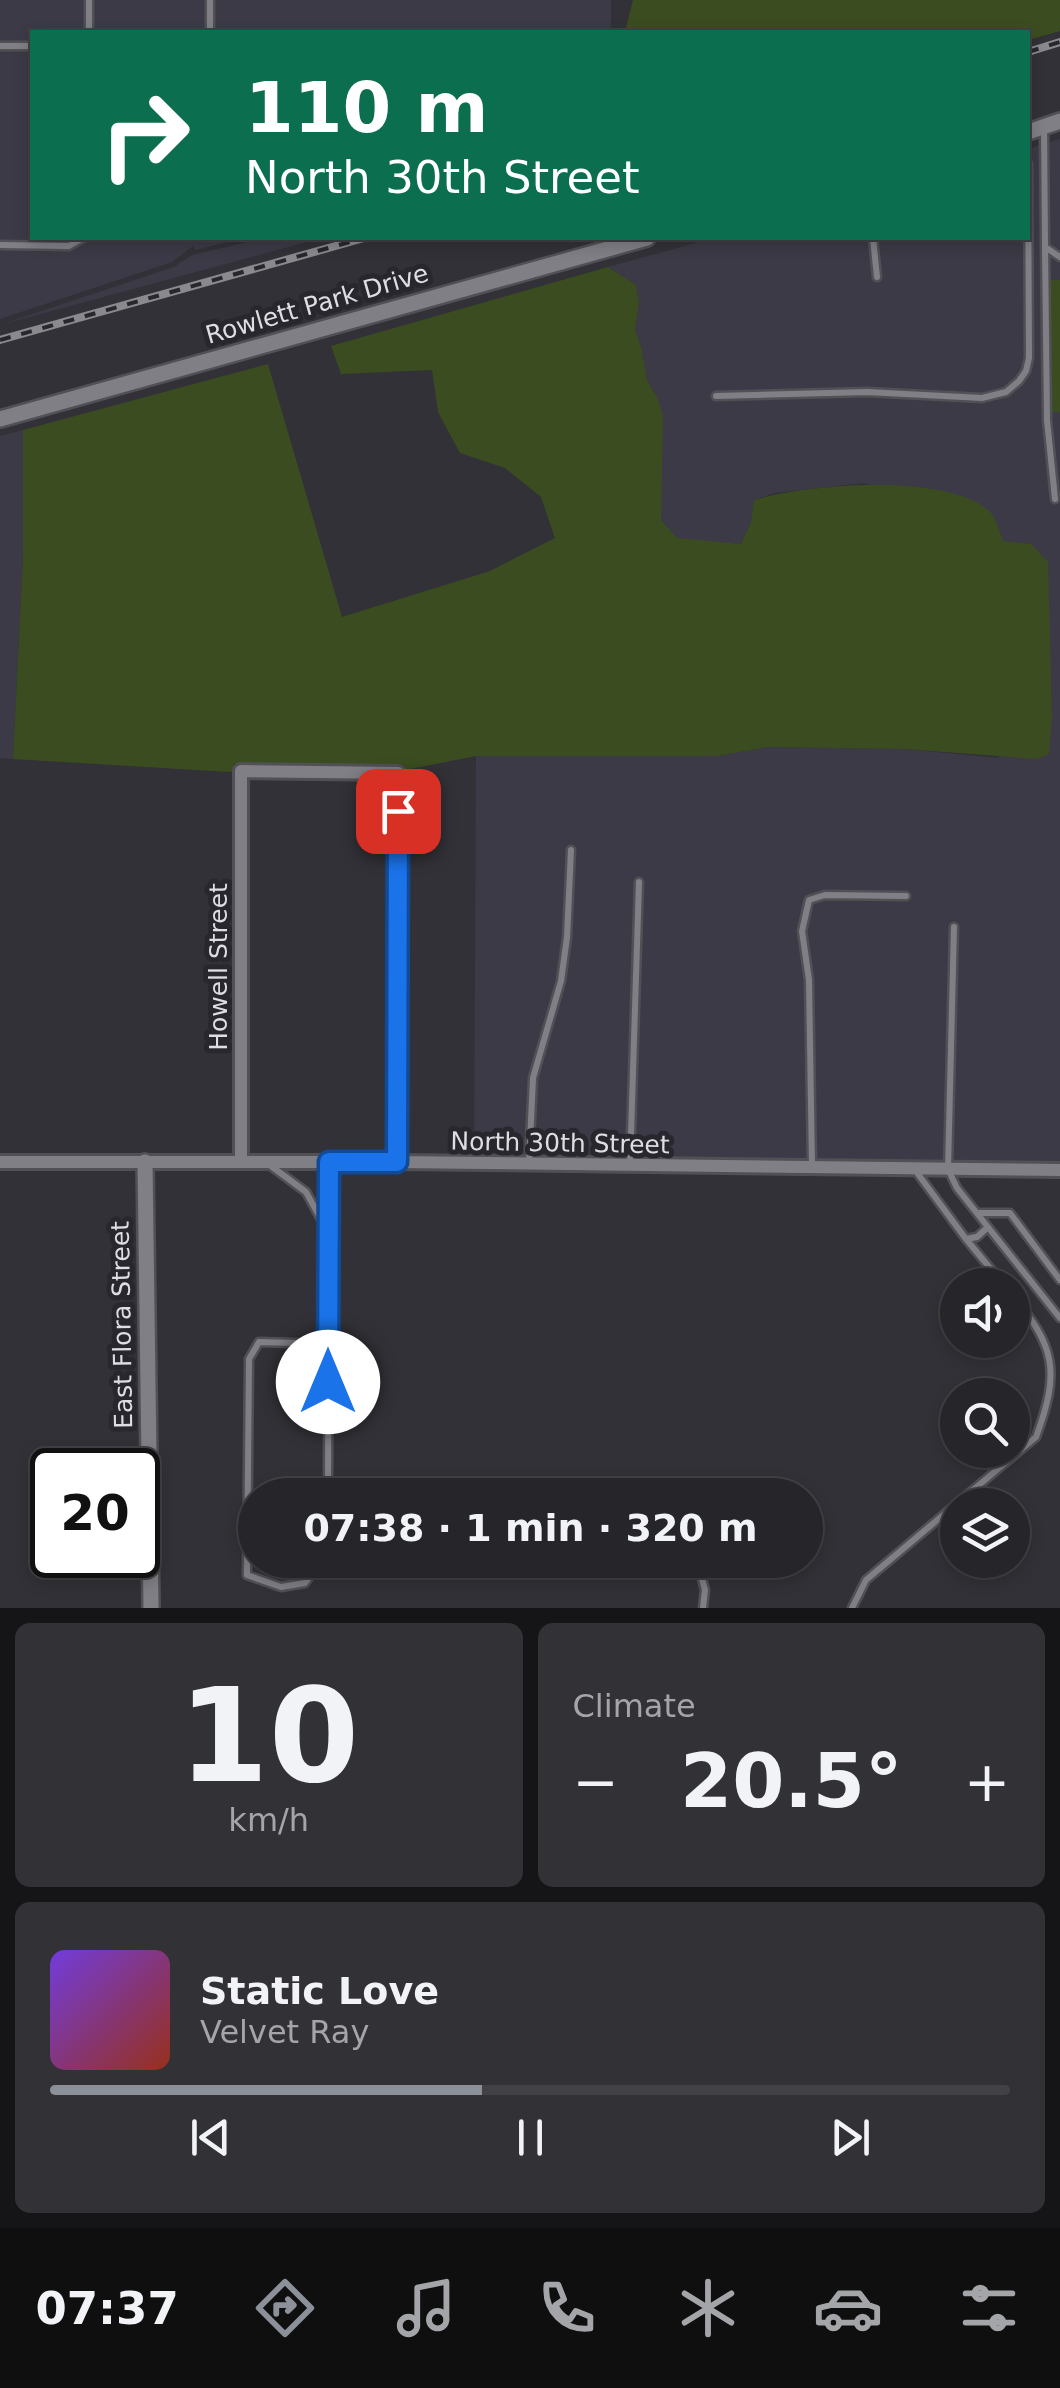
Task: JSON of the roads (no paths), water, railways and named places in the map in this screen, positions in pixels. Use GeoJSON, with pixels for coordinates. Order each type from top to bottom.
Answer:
{"type":"FeatureCollection","features":[{"type":"Feature","properties":{"kind":"street","name":"Rowlett Park Drive"},"geometry":{"type":"LineString","coordinates":[[0,419],[640,240]]}},
{"type":"Feature","properties":{"kind":"street","name":"Howell Street"},"geometry":{"type":"LineString","coordinates":[[241,1162],[241,771],[398,773],[397,1162]]}},
{"type":"Feature","properties":{"kind":"street","name":"North 30th Street"},"geometry":{"type":"LineString","coordinates":[[0,1162],[1060,1170]]}},
{"type":"Feature","properties":{"kind":"street","name":"East Flora Street"},"geometry":{"type":"LineString","coordinates":[[145,1162],[151,1608]]}},
{"type":"Feature","properties":{"kind":"lane"},"geometry":{"type":"LineString","coordinates":[[88,0],[89,30]]}},
{"type":"Feature","properties":{"kind":"lane"},"geometry":{"type":"LineString","coordinates":[[210,0],[210,30]]}},
{"type":"Feature","properties":{"kind":"lane"},"geometry":{"type":"LineString","coordinates":[[0,46],[30,46]]}},
{"type":"Feature","properties":{"kind":"lane"},"geometry":{"type":"LineString","coordinates":[[1044,126],[1046,420],[1055,499]]}},
{"type":"Feature","properties":{"kind":"lane"},"geometry":{"type":"LineString","coordinates":[[0,246],[69,246],[80,240]]}},
{"type":"Feature","properties":{"kind":"lane"},"geometry":{"type":"LineString","coordinates":[[873,240],[876,277]]}},
{"type":"Feature","properties":{"kind":"lane"},"geometry":{"type":"LineString","coordinates":[[716,396],[867,392],[982,398],[1006,392],[1026,372],[1029,358],[1028,240]]}},
{"type":"Feature","properties":{"kind":"lane"},"geometry":{"type":"LineString","coordinates":[[1045,247],[1060,257]]}},
{"type":"Feature","properties":{"kind":"lane"},"geometry":{"type":"LineString","coordinates":[[529,1165],[533,1078],[561,980],[568,937],[570,850]]}},
{"type":"Feature","properties":{"kind":"lane"},"geometry":{"type":"LineString","coordinates":[[630,1167],[639,882]]}},
{"type":"Feature","properties":{"kind":"lane"},"geometry":{"type":"LineString","coordinates":[[812,1168],[809,980],[802,932],[809,900],[825,895],[906,896]]}},
{"type":"Feature","properties":{"kind":"lane"},"geometry":{"type":"LineString","coordinates":[[954,927],[948,1169],[977,1213],[1060,1318]]}},
{"type":"Feature","properties":{"kind":"lane"},"geometry":{"type":"LineString","coordinates":[[266,1162],[306,1192],[328,1232]]}},
{"type":"Feature","properties":{"kind":"lane"},"geometry":{"type":"LineString","coordinates":[[328,1478],[329,1162]]}},
{"type":"Feature","properties":{"kind":"lane"},"geometry":{"type":"LineString","coordinates":[[915,1169],[990,1268]]}},
{"type":"Feature","properties":{"kind":"lane"},"geometry":{"type":"LineString","coordinates":[[977,1213],[1010,1213],[1060,1280]]}},
{"type":"Feature","properties":{"kind":"lane"},"geometry":{"type":"LineString","coordinates":[[966,1239],[977,1237],[988,1227]]}},
{"type":"Feature","properties":{"kind":"lane"},"geometry":{"type":"LineString","coordinates":[[852,1608],[866,1580],[1036,1437],[1050,1412],[1056,1370],[1050,1342],[1030,1317]]}},
{"type":"Feature","properties":{"kind":"lane"},"geometry":{"type":"LineString","coordinates":[[247,1478],[248,1359],[259,1342],[328,1344]]}},
{"type":"Feature","properties":{"kind":"lane"},"geometry":{"type":"LineString","coordinates":[[256,1578],[281,1587],[304,1583],[308,1578]]}},
{"type":"Feature","properties":{"kind":"lane"},"geometry":{"type":"LineString","coordinates":[[702,1578],[703,1608]]}},
{"type":"Feature","properties":{"kind":"railway"},"geometry":{"type":"LineString","coordinates":[[1030,51],[1060,42]]}},
{"type":"Feature","properties":{"kind":"railway"},"geometry":{"type":"LineString","coordinates":[[0,340],[357,240]]}}]}
